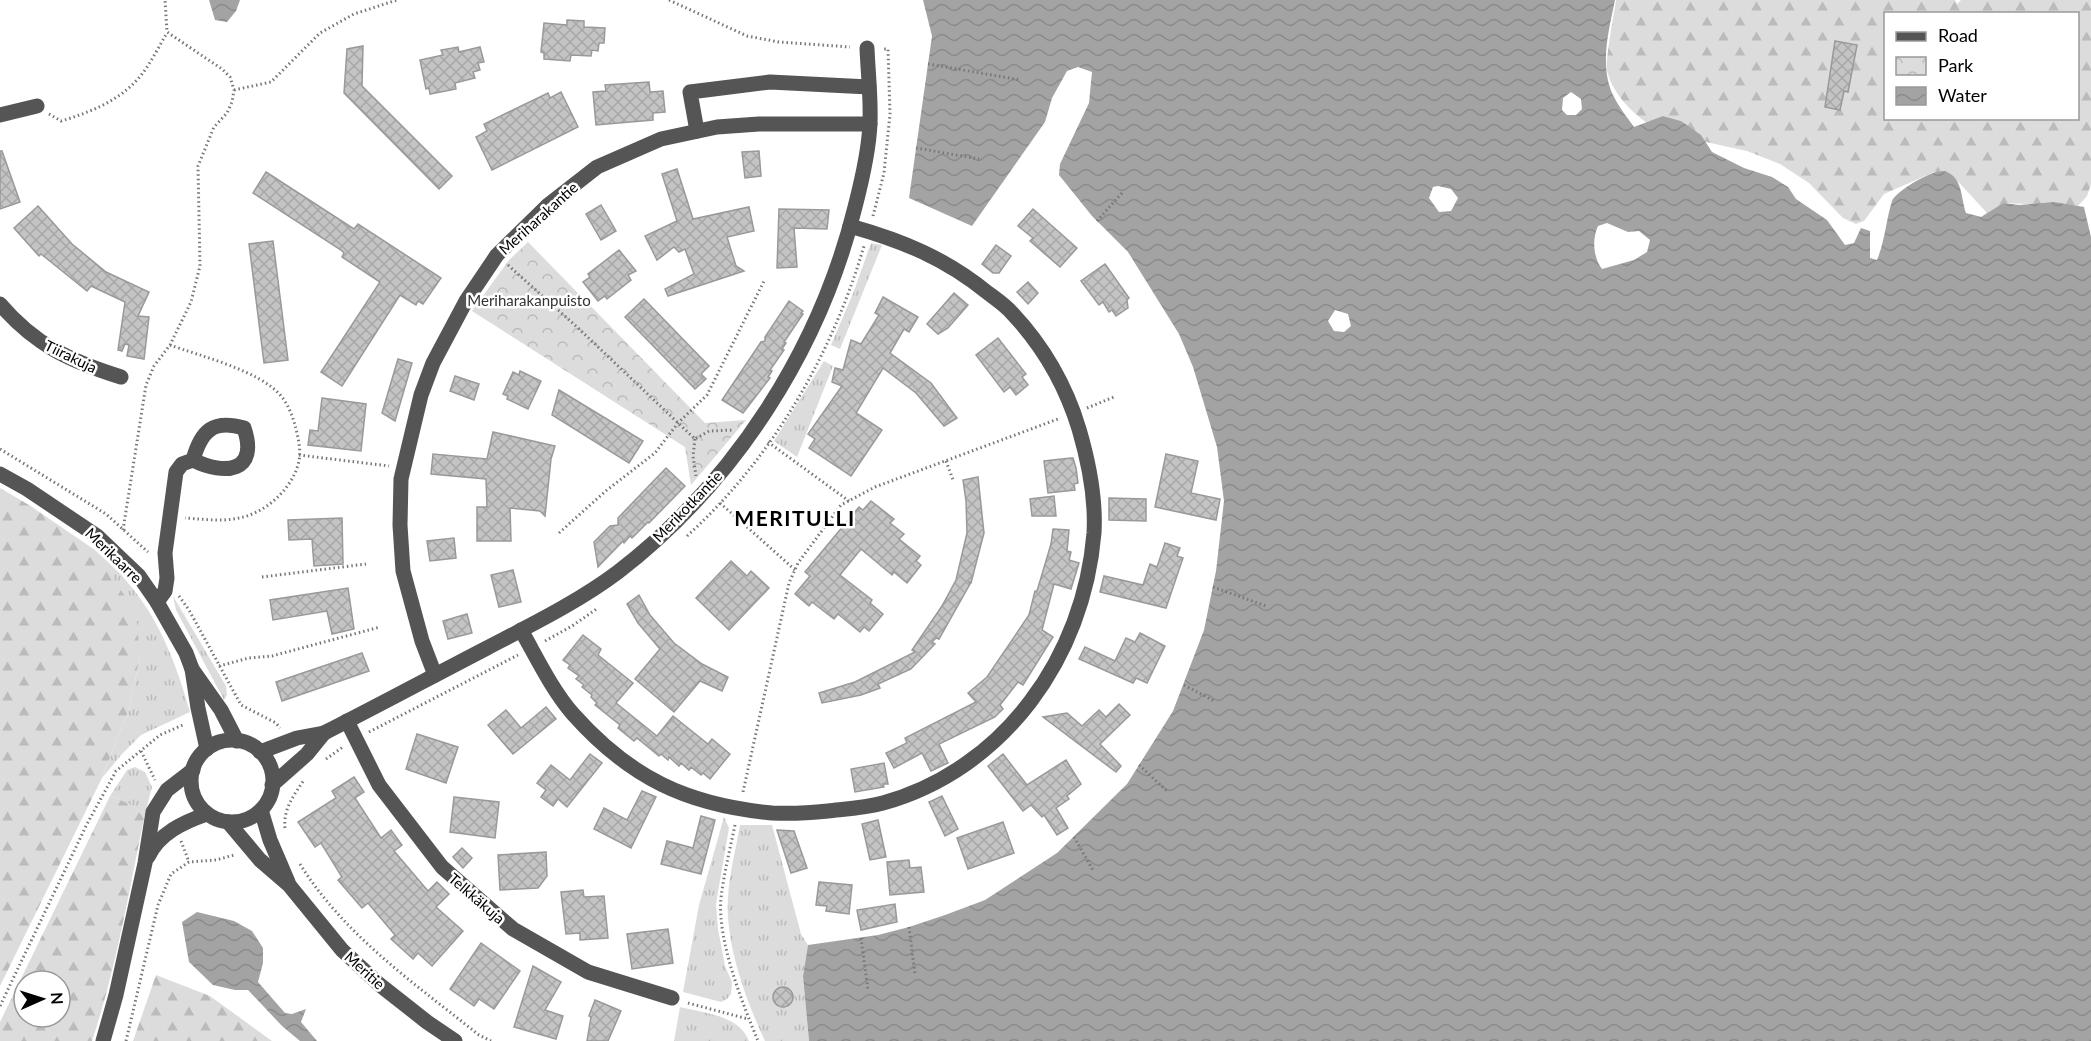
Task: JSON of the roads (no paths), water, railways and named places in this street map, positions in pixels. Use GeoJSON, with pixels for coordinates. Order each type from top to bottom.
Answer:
{"type":"FeatureCollection","features":[{"type":"Feature","properties":{"kind":"street","name":"Merikotkantie"},"geometry":{"type":"LineString","coordinates":[[260,752],[297,738],[324,733],[569,603],[617,573],[681,516],[704,490],[752,432],[789,374],[826,297],[850,226],[863,174],[870,124],[867,48]]}},
{"type":"Feature","properties":{"kind":"street"},"geometry":{"type":"LineString","coordinates":[[697,131],[690,92],[770,82],[869,87]]}},
{"type":"Feature","properties":{"kind":"street"},"geometry":{"type":"LineString","coordinates":[[0,115],[37,106]]}},
{"type":"Feature","properties":{"kind":"street","name":"Meriharakantie"},"geometry":{"type":"LineString","coordinates":[[435,675],[422,641],[403,571],[400,479],[421,395],[433,363],[466,301],[497,255],[547,206],[597,167],[661,139],[717,127],[759,124],[870,124]]}},
{"type":"Feature","properties":{"kind":"street"},"geometry":{"type":"LineString","coordinates":[[521,630],[552,684],[572,713],[628,765],[660,785],[694,799],[738,810],[792,814],[861,807],[882,803],[914,792],[949,774],[998,739],[1029,704],[1048,678],[1065,645],[1077,615],[1090,564],[1094,530],[1092,491],[1088,463],[1074,413],[1055,371],[1035,340],[1010,310],[945,262],[896,239],[850,226]]}},
{"type":"Feature","properties":{"kind":"street","name":"Tiirakuja"},"geometry":{"type":"LineString","coordinates":[[0,304],[46,346],[84,366],[121,377]]}},
{"type":"Feature","properties":{"kind":"street"},"geometry":{"type":"LineString","coordinates":[[157,602],[165,591],[166,585],[165,553],[176,472],[182,465],[193,460]]}},
{"type":"Feature","properties":{"kind":"street","name":"Merikaarre"},"geometry":{"type":"LineString","coordinates":[[0,474],[27,489],[97,536],[139,576],[157,602],[186,653],[192,669],[207,749]]}},
{"type":"Feature","properties":{"kind":"street","name":"Merikaarre"},"geometry":{"type":"LineString","coordinates":[[192,669],[221,710],[237,741]]}},
{"type":"Feature","properties":{"kind":"street","name":"Telkkäkuja"},"geometry":{"type":"LineString","coordinates":[[347,721],[379,785],[442,867],[513,929],[588,972],[672,998]]}},
{"type":"Feature","properties":{"kind":"street","name":"Merikotkantie"},"geometry":{"type":"LineString","coordinates":[[272,785],[307,754],[324,733]]}},
{"type":"Feature","properties":{"kind":"street"},"geometry":{"type":"LineString","coordinates":[[103,1041],[116,995],[145,863],[153,812],[167,790],[193,770],[207,749],[226,741],[237,741],[247,743],[260,752],[269,764],[272,785],[268,800],[261,810],[251,817],[228,822],[217,819],[207,814],[194,796],[191,783],[193,770]]}},
{"type":"Feature","properties":{"kind":"street","name":"Meritie"},"geometry":{"type":"LineString","coordinates":[[261,810],[270,840],[289,885]]}},
{"type":"Feature","properties":{"kind":"street"},"geometry":{"type":"LineString","coordinates":[[145,863],[159,841],[176,827],[207,814]]}},
{"type":"Feature","properties":{"kind":"street","name":"Meritie"},"geometry":{"type":"LineString","coordinates":[[228,822],[260,860],[289,885],[342,950],[388,991],[427,1022],[456,1041]]}},
{"type":"Feature","properties":{"kind":"water"},"geometry":{"type":"Polygon","coordinates":[[[209,0],[240,0],[236,11],[227,22],[215,20],[209,0]]]}},
{"type":"Feature","properties":{"kind":"water"},"geometry":{"type":"Polygon","coordinates":[[[923,0],[1615,0],[1606,48],[1607,72],[1613,95],[1634,127],[1663,116],[1681,121],[1701,135],[1712,152],[1744,168],[1772,177],[1788,187],[1796,199],[1827,220],[1845,245],[1854,243],[1861,228],[1870,231],[1870,258],[1877,260],[1895,197],[1915,182],[1938,172],[1946,172],[1955,178],[1960,187],[1966,213],[1981,217],[2003,203],[2019,205],[2054,202],[2084,207],[2091,237],[2091,1041],[809,1041],[803,976],[808,945],[878,935],[909,927],[985,900],[1057,853],[1127,784],[1173,711],[1204,630],[1216,571],[1224,501],[1217,447],[1193,367],[1179,334],[1128,252],[1092,216],[1059,175],[1060,164],[1089,103],[1092,72],[1078,67],[1067,71],[1052,98],[1045,122],[972,226],[909,198],[932,36],[923,0]],[[1571,92],[1563,98],[1562,110],[1567,115],[1576,115],[1582,109],[1581,99],[1571,92]],[[1433,187],[1429,198],[1439,212],[1451,211],[1458,198],[1451,189],[1433,187]],[[1607,223],[1598,226],[1594,248],[1602,269],[1634,260],[1647,252],[1650,240],[1639,231],[1628,232],[1607,223]],[[1335,310],[1328,321],[1334,331],[1344,332],[1351,326],[1348,314],[1335,310]]]}},
{"type":"Feature","properties":{"kind":"water"},"geometry":{"type":"Polygon","coordinates":[[[197,912],[234,921],[252,931],[263,948],[263,963],[258,982],[285,1013],[292,1014],[306,1009],[301,1022],[317,1041],[300,1041],[282,1026],[248,990],[235,990],[213,985],[189,962],[182,922],[197,912]]]}},
{"type":"Feature","properties":{"kind":"district","name":"MERITULLI"},"geometry":{"type":"Point","coordinates":[795,517]}},
{"type":"Feature","properties":{"kind":"park label","name":"Meriharakanpuisto"},"geometry":{"type":"Point","coordinates":[529,300]}}]}
